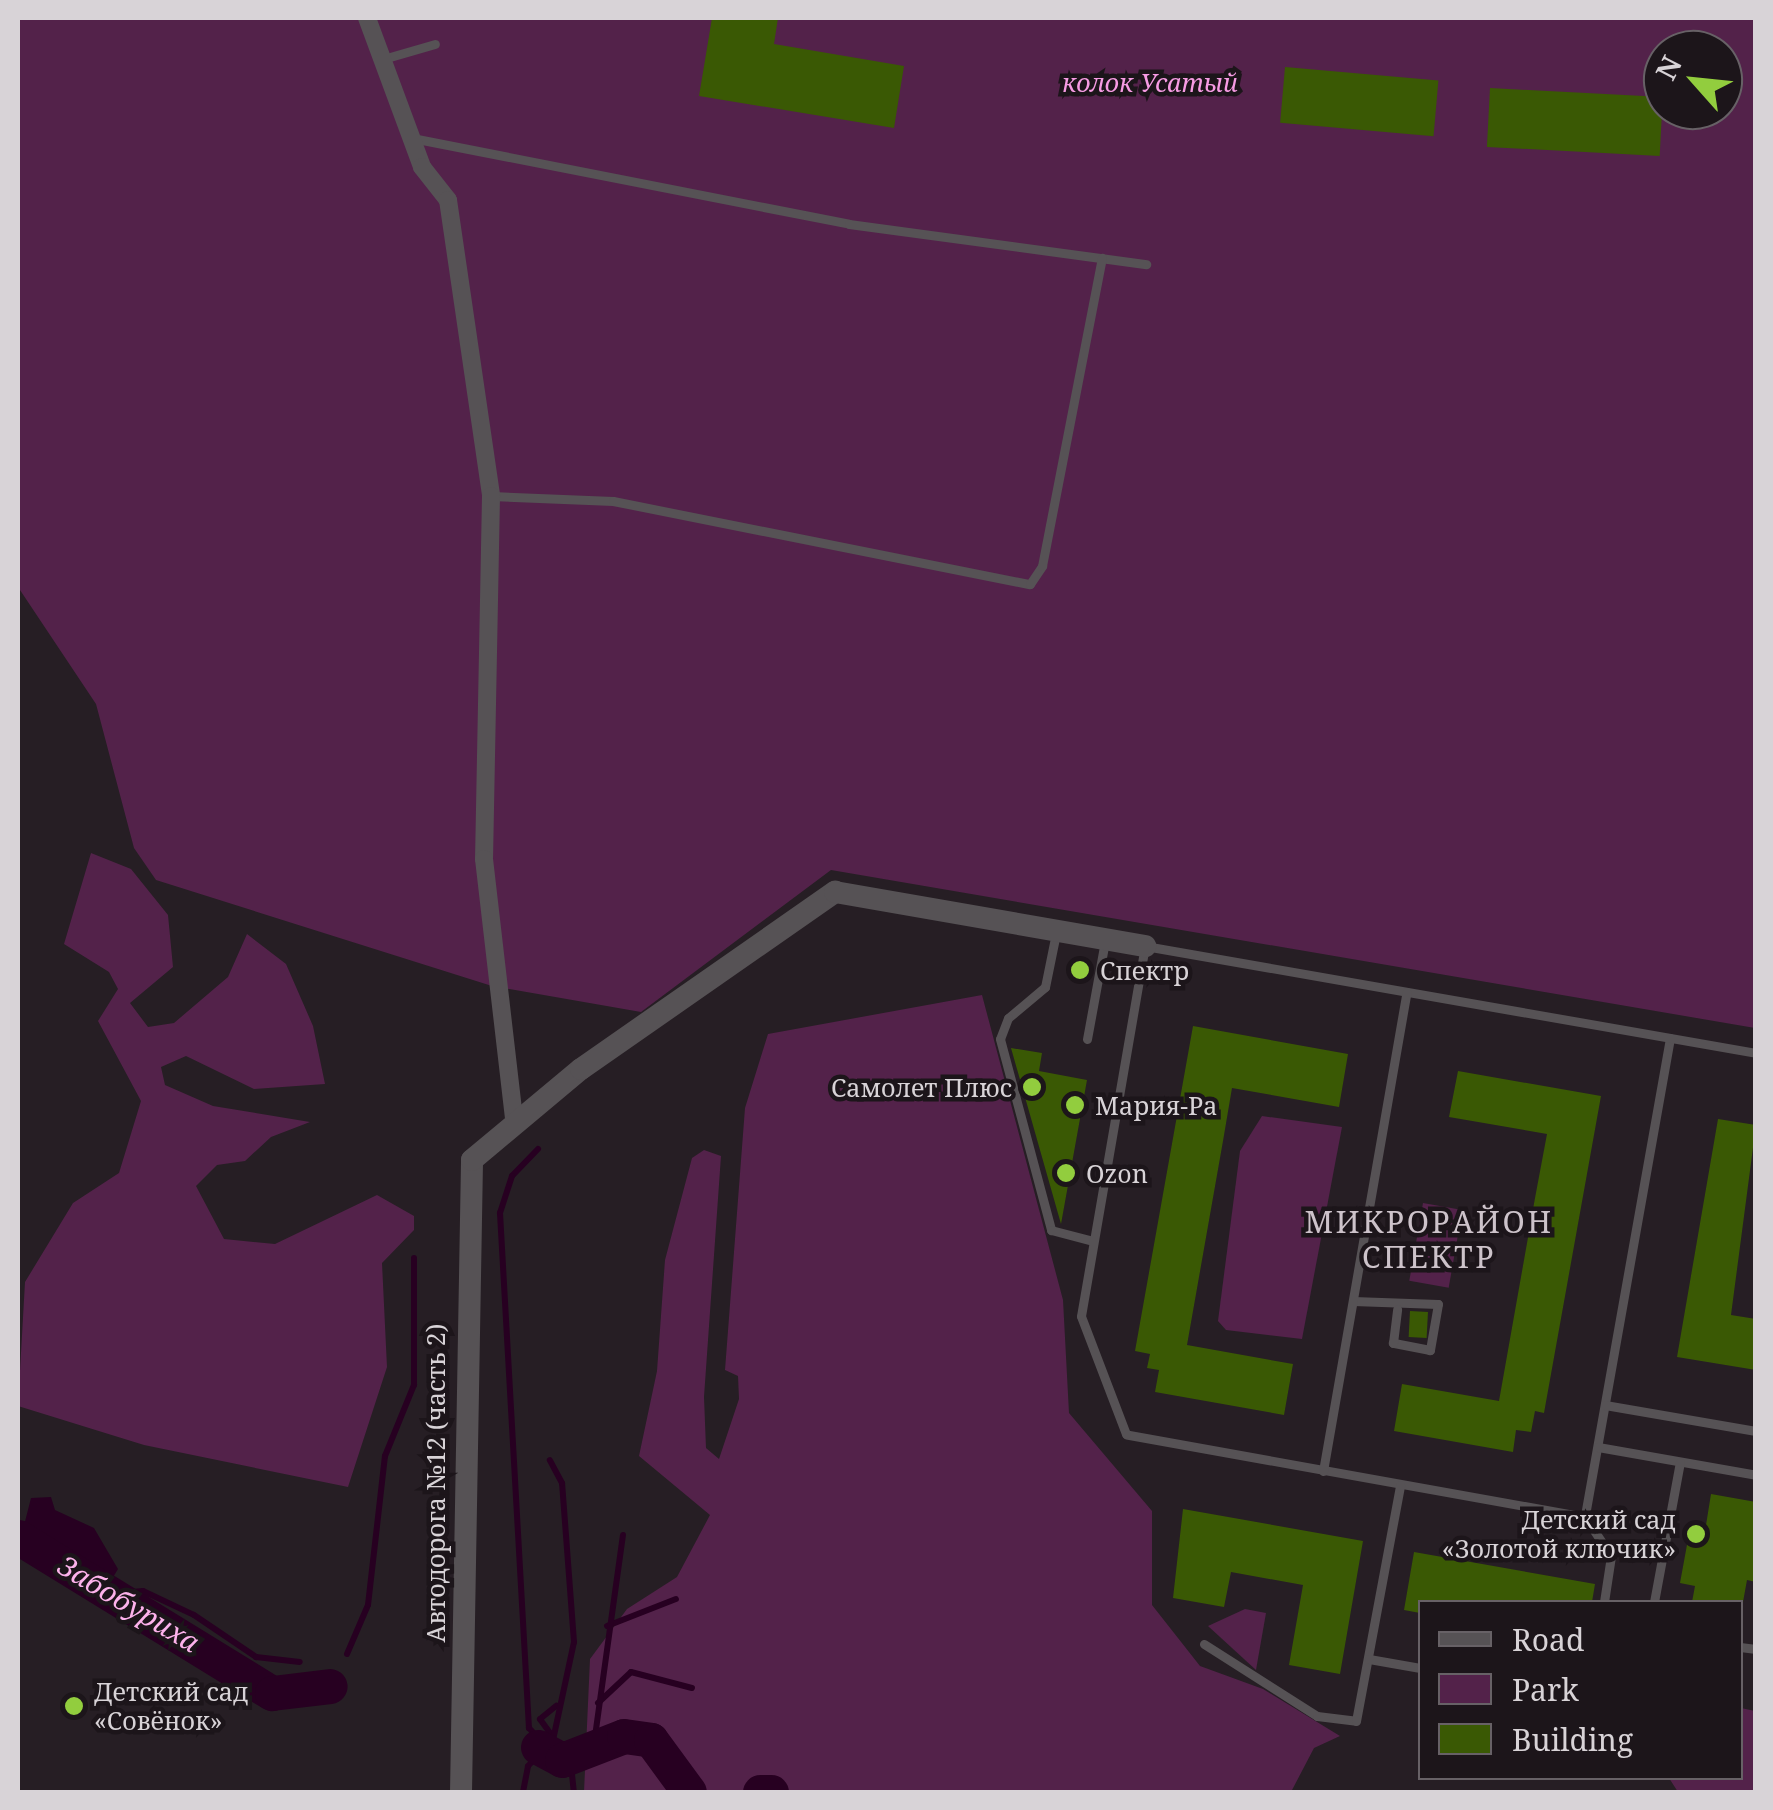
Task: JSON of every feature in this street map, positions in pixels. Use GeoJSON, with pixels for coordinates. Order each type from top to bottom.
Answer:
{"type":"FeatureCollection","features":[{"type":"Feature","properties":{"kind":"street"},"geometry":{"type":"LineString","coordinates":[[367,18],[410,138],[448,200],[491,496],[484,859],[514,1118],[835,892],[1145,946]]}},
{"type":"Feature","properties":{"kind":"street","name":"Автодорога №12 (часть 2)"},"geometry":{"type":"LineString","coordinates":[[461,1792],[468,1174],[514,1118]]}},
{"type":"Feature","properties":{"kind":"lane"},"geometry":{"type":"LineString","coordinates":[[380,60],[435,44]]}},
{"type":"Feature","properties":{"kind":"lane"},"geometry":{"type":"LineString","coordinates":[[410,138],[849,224],[1146,264]]}},
{"type":"Feature","properties":{"kind":"lane"},"geometry":{"type":"LineString","coordinates":[[491,496],[613,500],[1030,584],[1042,566],[1102,258]]}},
{"type":"Feature","properties":{"kind":"lane"},"geometry":{"type":"LineString","coordinates":[[1057,930],[1045,987],[1008,1018],[1000,1039],[1051,1230],[1093,1241]]}},
{"type":"Feature","properties":{"kind":"lane"},"geometry":{"type":"LineString","coordinates":[[1088,1039],[1105,938]]}},
{"type":"Feature","properties":{"kind":"lane"},"geometry":{"type":"LineString","coordinates":[[1585,1517],[1126,1434],[1081,1316],[1145,946],[1756,1053]]}},
{"type":"Feature","properties":{"kind":"lane"},"geometry":{"type":"LineString","coordinates":[[1323,1471],[1408,992]]}},
{"type":"Feature","properties":{"kind":"lane"},"geometry":{"type":"LineString","coordinates":[[1604,1600],[1611,1556],[1585,1517],[1670,1038]]}},
{"type":"Feature","properties":{"kind":"lane"},"geometry":{"type":"LineString","coordinates":[[1403,1297],[1438,1304],[1430,1350],[1393,1344],[1397,1308],[1403,1297]]}},
{"type":"Feature","properties":{"kind":"lane"},"geometry":{"type":"LineString","coordinates":[[1352,1301],[1397,1308]]}},
{"type":"Feature","properties":{"kind":"lane"},"geometry":{"type":"LineString","coordinates":[[1606,1405],[1756,1431]]}},
{"type":"Feature","properties":{"kind":"lane"},"geometry":{"type":"LineString","coordinates":[[1598,1448],[1756,1476]]}},
{"type":"Feature","properties":{"kind":"lane"},"geometry":{"type":"LineString","coordinates":[[1654,1600],[1680,1462]]}},
{"type":"Feature","properties":{"kind":"lane"},"geometry":{"type":"LineString","coordinates":[[1204,1644],[1314,1715],[1350,1722],[1369,1659],[1400,1485]]}},
{"type":"Feature","properties":{"kind":"lane"},"geometry":{"type":"LineString","coordinates":[[1369,1659],[1418,1668]]}},
{"type":"Feature","properties":{"kind":"green space","name":"колок Усатый"},"geometry":{"type":"Polygon","coordinates":[[[18,18],[1755,18],[1755,1028],[831,870],[641,1012],[492,986],[156,880],[134,848],[96,704],[18,587],[18,18]]]}},
{"type":"Feature","properties":{"kind":"green space"},"geometry":{"type":"Polygon","coordinates":[[[91,853],[131,869],[168,915],[173,967],[130,1003],[148,1027],[174,1023],[228,977],[247,934],[286,964],[313,1026],[325,1084],[254,1089],[186,1056],[161,1067],[165,1085],[213,1106],[310,1122],[271,1137],[245,1161],[217,1165],[196,1186],[224,1239],[275,1244],[377,1195],[414,1216],[414,1230],[382,1263],[387,1367],[348,1487],[144,1445],[18,1406],[25,1282],[73,1203],[119,1173],[141,1101],[98,1021],[118,989],[109,972],[64,944],[91,853]]]}},
{"type":"Feature","properties":{"kind":"green space"},"geometry":{"type":"Polygon","coordinates":[[[982,995],[1063,1300],[1069,1413],[1152,1511],[1152,1605],[1200,1666],[1263,1689],[1340,1736],[1314,1748],[1291,1792],[584,1792],[590,1659],[627,1609],[677,1577],[710,1515],[639,1456],[657,1371],[665,1260],[692,1158],[704,1150],[721,1156],[704,1397],[706,1448],[719,1459],[739,1399],[738,1376],[725,1370],[745,1108],[768,1034],[982,995]]]}},
{"type":"Feature","properties":{"kind":"green space"},"geometry":{"type":"Polygon","coordinates":[[[1262,1116],[1342,1127],[1302,1339],[1226,1330],[1218,1321],[1240,1151],[1262,1116]]]}},
{"type":"Feature","properties":{"kind":"green space"},"geometry":{"type":"Polygon","coordinates":[[[1423,1203],[1462,1210],[1449,1288],[1409,1281],[1423,1203]]]}},
{"type":"Feature","properties":{"kind":"green space"},"geometry":{"type":"Polygon","coordinates":[[[1245,1609],[1266,1613],[1256,1670],[1208,1626],[1245,1609]]]}},
{"type":"Feature","properties":{"kind":"green space"},"geometry":{"type":"Polygon","coordinates":[[[1743,1708],[1755,1711],[1755,1792],[1678,1792],[1670,1780],[1743,1780],[1743,1708]]]}},
{"type":"Feature","properties":{"kind":"shaded area"},"geometry":{"type":"Polygon","coordinates":[[[51,1497],[55,1510],[94,1528],[118,1569],[106,1589],[18,1549],[31,1498],[51,1497]]]}},
{"type":"Feature","properties":{"kind":"building"},"geometry":{"type":"Polygon","coordinates":[[[712,18],[778,18],[774,44],[904,66],[894,128],[699,96],[712,18]]]}},
{"type":"Feature","properties":{"kind":"building"},"geometry":{"type":"Polygon","coordinates":[[[1285,67],[1438,80],[1434,136],[1280,123],[1285,67]]]}},
{"type":"Feature","properties":{"kind":"building"},"geometry":{"type":"Polygon","coordinates":[[[1490,88],[1643,96],[1643,130],[1661,130],[1660,156],[1487,147],[1490,88]]]}},
{"type":"Feature","properties":{"kind":"building"},"geometry":{"type":"Polygon","coordinates":[[[1193,1026],[1348,1054],[1339,1107],[1232,1088],[1187,1345],[1293,1364],[1284,1415],[1155,1392],[1159,1370],[1147,1368],[1150,1354],[1135,1351],[1193,1026]]]}},
{"type":"Feature","properties":{"kind":"building"},"geometry":{"type":"Polygon","coordinates":[[[1011,1048],[1042,1053],[1039,1071],[1087,1080],[1061,1224],[1011,1048]]]}},
{"type":"Feature","properties":{"kind":"building"},"geometry":{"type":"Polygon","coordinates":[[[1458,1071],[1601,1096],[1544,1413],[1535,1411],[1531,1432],[1516,1430],[1513,1452],[1394,1431],[1402,1384],[1499,1401],[1547,1134],[1449,1117],[1458,1071]]]}},
{"type":"Feature","properties":{"kind":"building"},"geometry":{"type":"Polygon","coordinates":[[[1718,1119],[1756,1125],[1731,1315],[1756,1319],[1756,1370],[1677,1357],[1718,1119]]]}},
{"type":"Feature","properties":{"kind":"building"},"geometry":{"type":"Polygon","coordinates":[[[1410,1311],[1428,1312],[1427,1338],[1409,1337],[1410,1311]]]}},
{"type":"Feature","properties":{"kind":"building"},"geometry":{"type":"Polygon","coordinates":[[[1711,1494],[1756,1502],[1756,1582],[1747,1580],[1743,1602],[1692,1600],[1695,1586],[1680,1583],[1691,1523],[1706,1525],[1711,1494]]]}},
{"type":"Feature","properties":{"kind":"building"},"geometry":{"type":"Polygon","coordinates":[[[1183,1509],[1363,1541],[1340,1674],[1289,1665],[1303,1585],[1231,1572],[1224,1607],[1173,1598],[1183,1509]]]}},
{"type":"Feature","properties":{"kind":"building"},"geometry":{"type":"Polygon","coordinates":[[[1414,1552],[1595,1584],[1592,1600],[1418,1600],[1418,1613],[1404,1610],[1414,1552]]]}},
{"type":"Feature","properties":{"kind":"waterway"},"geometry":{"type":"LineString","coordinates":[[538,1149],[512,1176],[500,1213],[529,1728],[545,1745]]}},
{"type":"Feature","properties":{"kind":"waterway"},"geometry":{"type":"LineString","coordinates":[[347,1654],[368,1605],[385,1456],[414,1385],[414,1258]]}},
{"type":"Feature","properties":{"kind":"waterway"},"geometry":{"type":"LineString","coordinates":[[523,1792],[528,1766],[553,1740],[574,1642],[562,1483],[550,1460]]}},
{"type":"Feature","properties":{"kind":"waterway"},"geometry":{"type":"LineString","coordinates":[[593,1751],[623,1535]]}},
{"type":"Feature","properties":{"kind":"waterway","name":"Забобуриха"},"geometry":{"type":"LineString","coordinates":[[18,1537],[272,1693],[330,1686]]}},
{"type":"Feature","properties":{"kind":"waterway"},"geometry":{"type":"LineString","coordinates":[[121,1593],[143,1591],[194,1615],[256,1657],[300,1662]]}},
{"type":"Feature","properties":{"kind":"waterway"},"geometry":{"type":"LineString","coordinates":[[607,1626],[676,1599]]}},
{"type":"Feature","properties":{"kind":"waterway"},"geometry":{"type":"LineString","coordinates":[[598,1703],[631,1672],[692,1688]]}},
{"type":"Feature","properties":{"kind":"waterway"},"geometry":{"type":"LineString","coordinates":[[553,1737],[540,1719],[556,1706]]}},
{"type":"Feature","properties":{"kind":"waterway","name":"Забобуриха"},"geometry":{"type":"LineString","coordinates":[[538,1747],[562,1760],[624,1736],[651,1740],[689,1792]]}},
{"type":"Feature","properties":{"kind":"waterway"},"geometry":{"type":"LineString","coordinates":[[562,1760],[571,1765],[574,1792]]}},
{"type":"Feature","properties":{"kind":"waterway","name":"Забобуриха"},"geometry":{"type":"LineString","coordinates":[[760,1792],[771,1792]]}},
{"type":"Feature","properties":{"kind":"place","name":"Спектр"},"geometry":{"type":"Point","coordinates":[1080,970]}},
{"type":"Feature","properties":{"kind":"place","name":"Самолет Плюс"},"geometry":{"type":"Point","coordinates":[1032,1087]}},
{"type":"Feature","properties":{"kind":"place","name":"Мария-Ра"},"geometry":{"type":"Point","coordinates":[1075,1105]}},
{"type":"Feature","properties":{"kind":"place","name":"Ozon"},"geometry":{"type":"Point","coordinates":[1066,1173]}},
{"type":"Feature","properties":{"kind":"place","name":"Детский сад «Золотой ключик»"},"geometry":{"type":"Point","coordinates":[1696,1534]}},
{"type":"Feature","properties":{"kind":"place","name":"Детский сад «Совёнок»"},"geometry":{"type":"Point","coordinates":[74,1706]}},
{"type":"Feature","properties":{"kind":"district","name":"МИКРОРАЙОН СПЕКТР"},"geometry":{"type":"Point","coordinates":[1429,1239]}}]}
